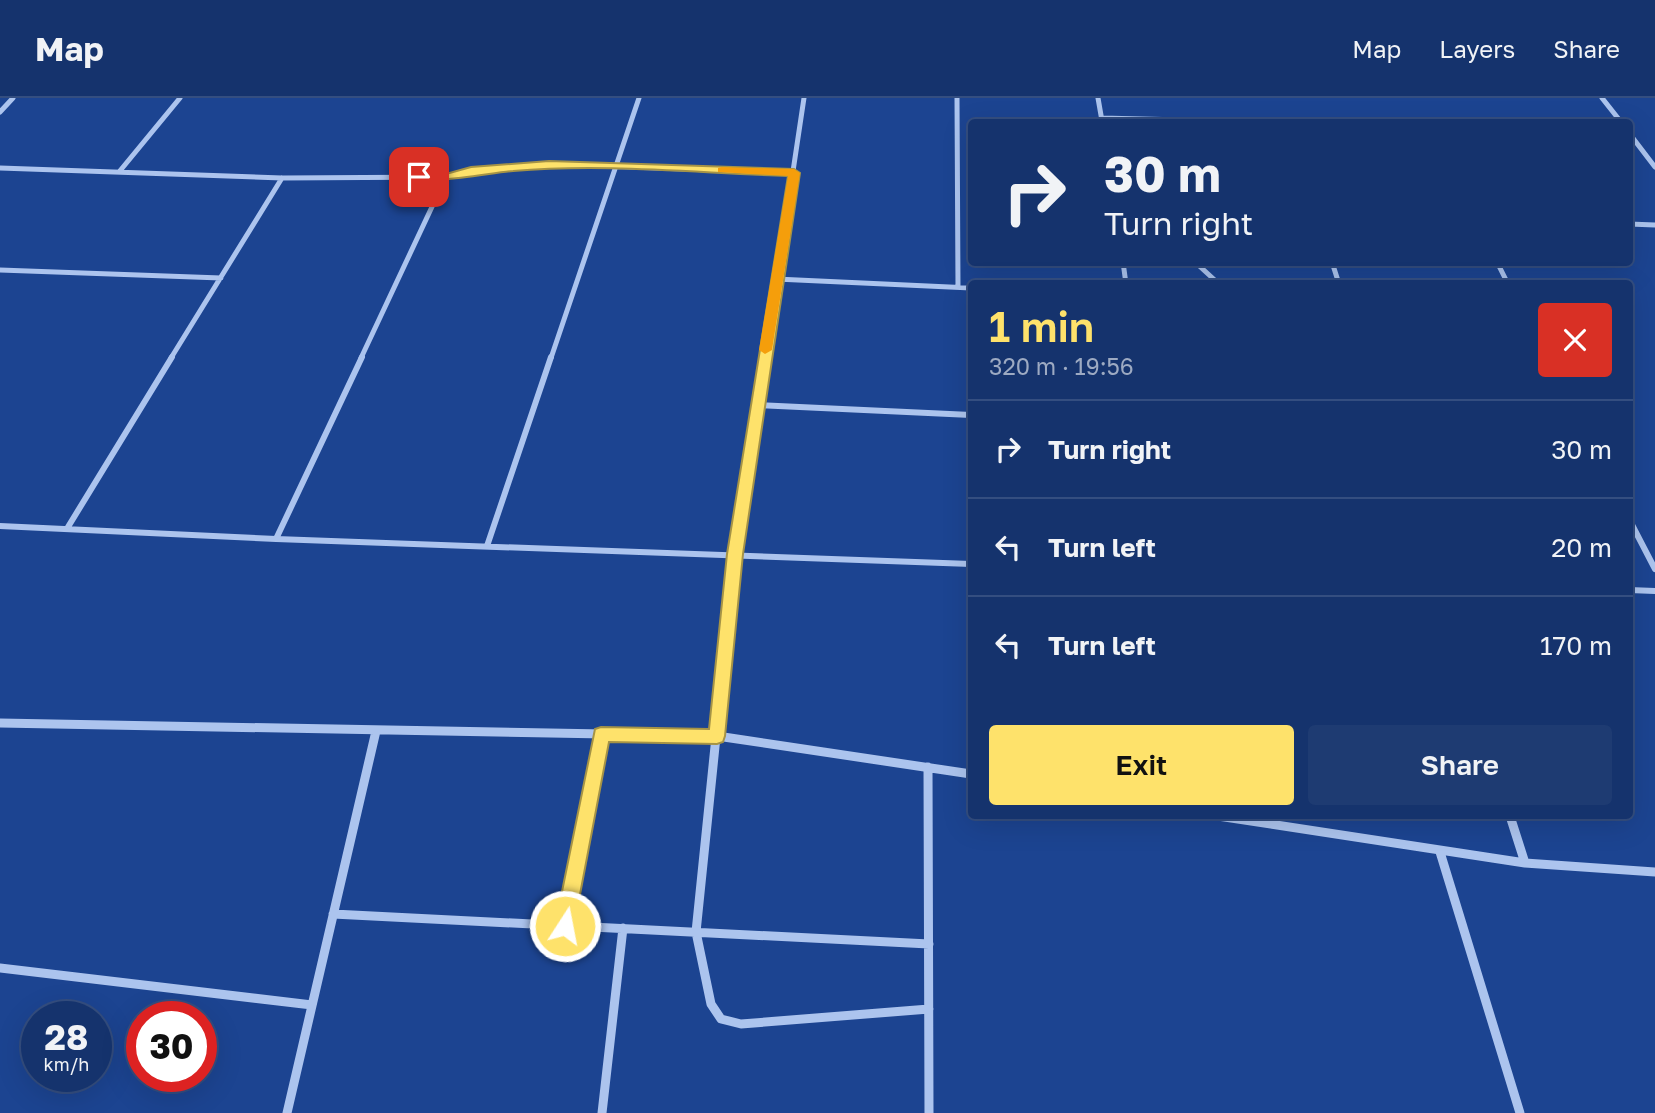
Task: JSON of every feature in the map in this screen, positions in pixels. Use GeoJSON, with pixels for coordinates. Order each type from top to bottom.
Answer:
{"type":"FeatureCollection","features":[{"type":"Feature","properties":{"kind":"street"},"geometry":{"type":"LineString","coordinates":[[0,112],[13,98]]}},
{"type":"Feature","properties":{"kind":"street"},"geometry":{"type":"LineString","coordinates":[[119,172],[180,98]]}},
{"type":"Feature","properties":{"kind":"street"},"geometry":{"type":"LineString","coordinates":[[487,546],[639,98]]}},
{"type":"Feature","properties":{"kind":"street"},"geometry":{"type":"LineString","coordinates":[[804,98],[735,554],[696,932],[712,1004],[721,1018],[741,1024],[929,1009]]}},
{"type":"Feature","properties":{"kind":"street"},"geometry":{"type":"LineString","coordinates":[[957,98],[958,287]]}},
{"type":"Feature","properties":{"kind":"street"},"geometry":{"type":"LineString","coordinates":[[1098,98],[1102,119]]}},
{"type":"Feature","properties":{"kind":"street"},"geometry":{"type":"LineString","coordinates":[[1602,98],[1619,119]]}},
{"type":"Feature","properties":{"kind":"street"},"geometry":{"type":"LineString","coordinates":[[1633,138],[1655,167]]}},
{"type":"Feature","properties":{"kind":"street"},"geometry":{"type":"LineString","coordinates":[[0,168],[282,178],[446,177],[471,171],[549,164],[794,173]]}},
{"type":"Feature","properties":{"kind":"street"},"geometry":{"type":"LineString","coordinates":[[276,539],[446,177]]}},
{"type":"Feature","properties":{"kind":"street"},"geometry":{"type":"LineString","coordinates":[[68,527],[282,178]]}},
{"type":"Feature","properties":{"kind":"street"},"geometry":{"type":"LineString","coordinates":[[1633,224],[1655,225]]}},
{"type":"Feature","properties":{"kind":"street"},"geometry":{"type":"LineString","coordinates":[[1199,266],[1215,280]]}},
{"type":"Feature","properties":{"kind":"street"},"geometry":{"type":"LineString","coordinates":[[0,270],[221,278]]}},
{"type":"Feature","properties":{"kind":"street"},"geometry":{"type":"LineString","coordinates":[[776,279],[968,288]]}},
{"type":"Feature","properties":{"kind":"street"},"geometry":{"type":"LineString","coordinates":[[757,405],[968,415]]}},
{"type":"Feature","properties":{"kind":"street"},"geometry":{"type":"LineString","coordinates":[[0,526],[68,527],[276,539],[968,564]]}},
{"type":"Feature","properties":{"kind":"street"},"geometry":{"type":"LineString","coordinates":[[1633,527],[1655,569]]}},
{"type":"Feature","properties":{"kind":"street"},"geometry":{"type":"LineString","coordinates":[[1633,590],[1655,591]]}},
{"type":"Feature","properties":{"kind":"street"},"geometry":{"type":"LineString","coordinates":[[0,723],[717,736],[968,774]]}},
{"type":"Feature","properties":{"kind":"street"},"geometry":{"type":"LineString","coordinates":[[286,1113],[376,731]]}},
{"type":"Feature","properties":{"kind":"street"},"geometry":{"type":"LineString","coordinates":[[565,926],[601,734]]}},
{"type":"Feature","properties":{"kind":"street"},"geometry":{"type":"LineString","coordinates":[[928,767],[929,1113]]}},
{"type":"Feature","properties":{"kind":"street"},"geometry":{"type":"LineString","coordinates":[[1236,819],[1525,863],[1655,872]]}},
{"type":"Feature","properties":{"kind":"street"},"geometry":{"type":"LineString","coordinates":[[1511,819],[1525,863]]}},
{"type":"Feature","properties":{"kind":"street"},"geometry":{"type":"LineString","coordinates":[[1440,852],[1520,1113]]}},
{"type":"Feature","properties":{"kind":"street"},"geometry":{"type":"LineString","coordinates":[[333,914],[929,944]]}},
{"type":"Feature","properties":{"kind":"street"},"geometry":{"type":"LineString","coordinates":[[603,1113],[623,928]]}},
{"type":"Feature","properties":{"kind":"street"},"geometry":{"type":"LineString","coordinates":[[0,968],[312,1005]]}},
{"type":"Feature","properties":{"kind":"slow traffic"},"geometry":{"type":"LineString","coordinates":[[722,170],[794,173],[765,350]]}},
{"type":"Feature","properties":{"kind":"route"},"geometry":{"type":"LineString","coordinates":[[419,177],[446,177],[500,167],[549,164],[794,173],[735,554],[717,736],[601,734],[565,926]]}}]}
